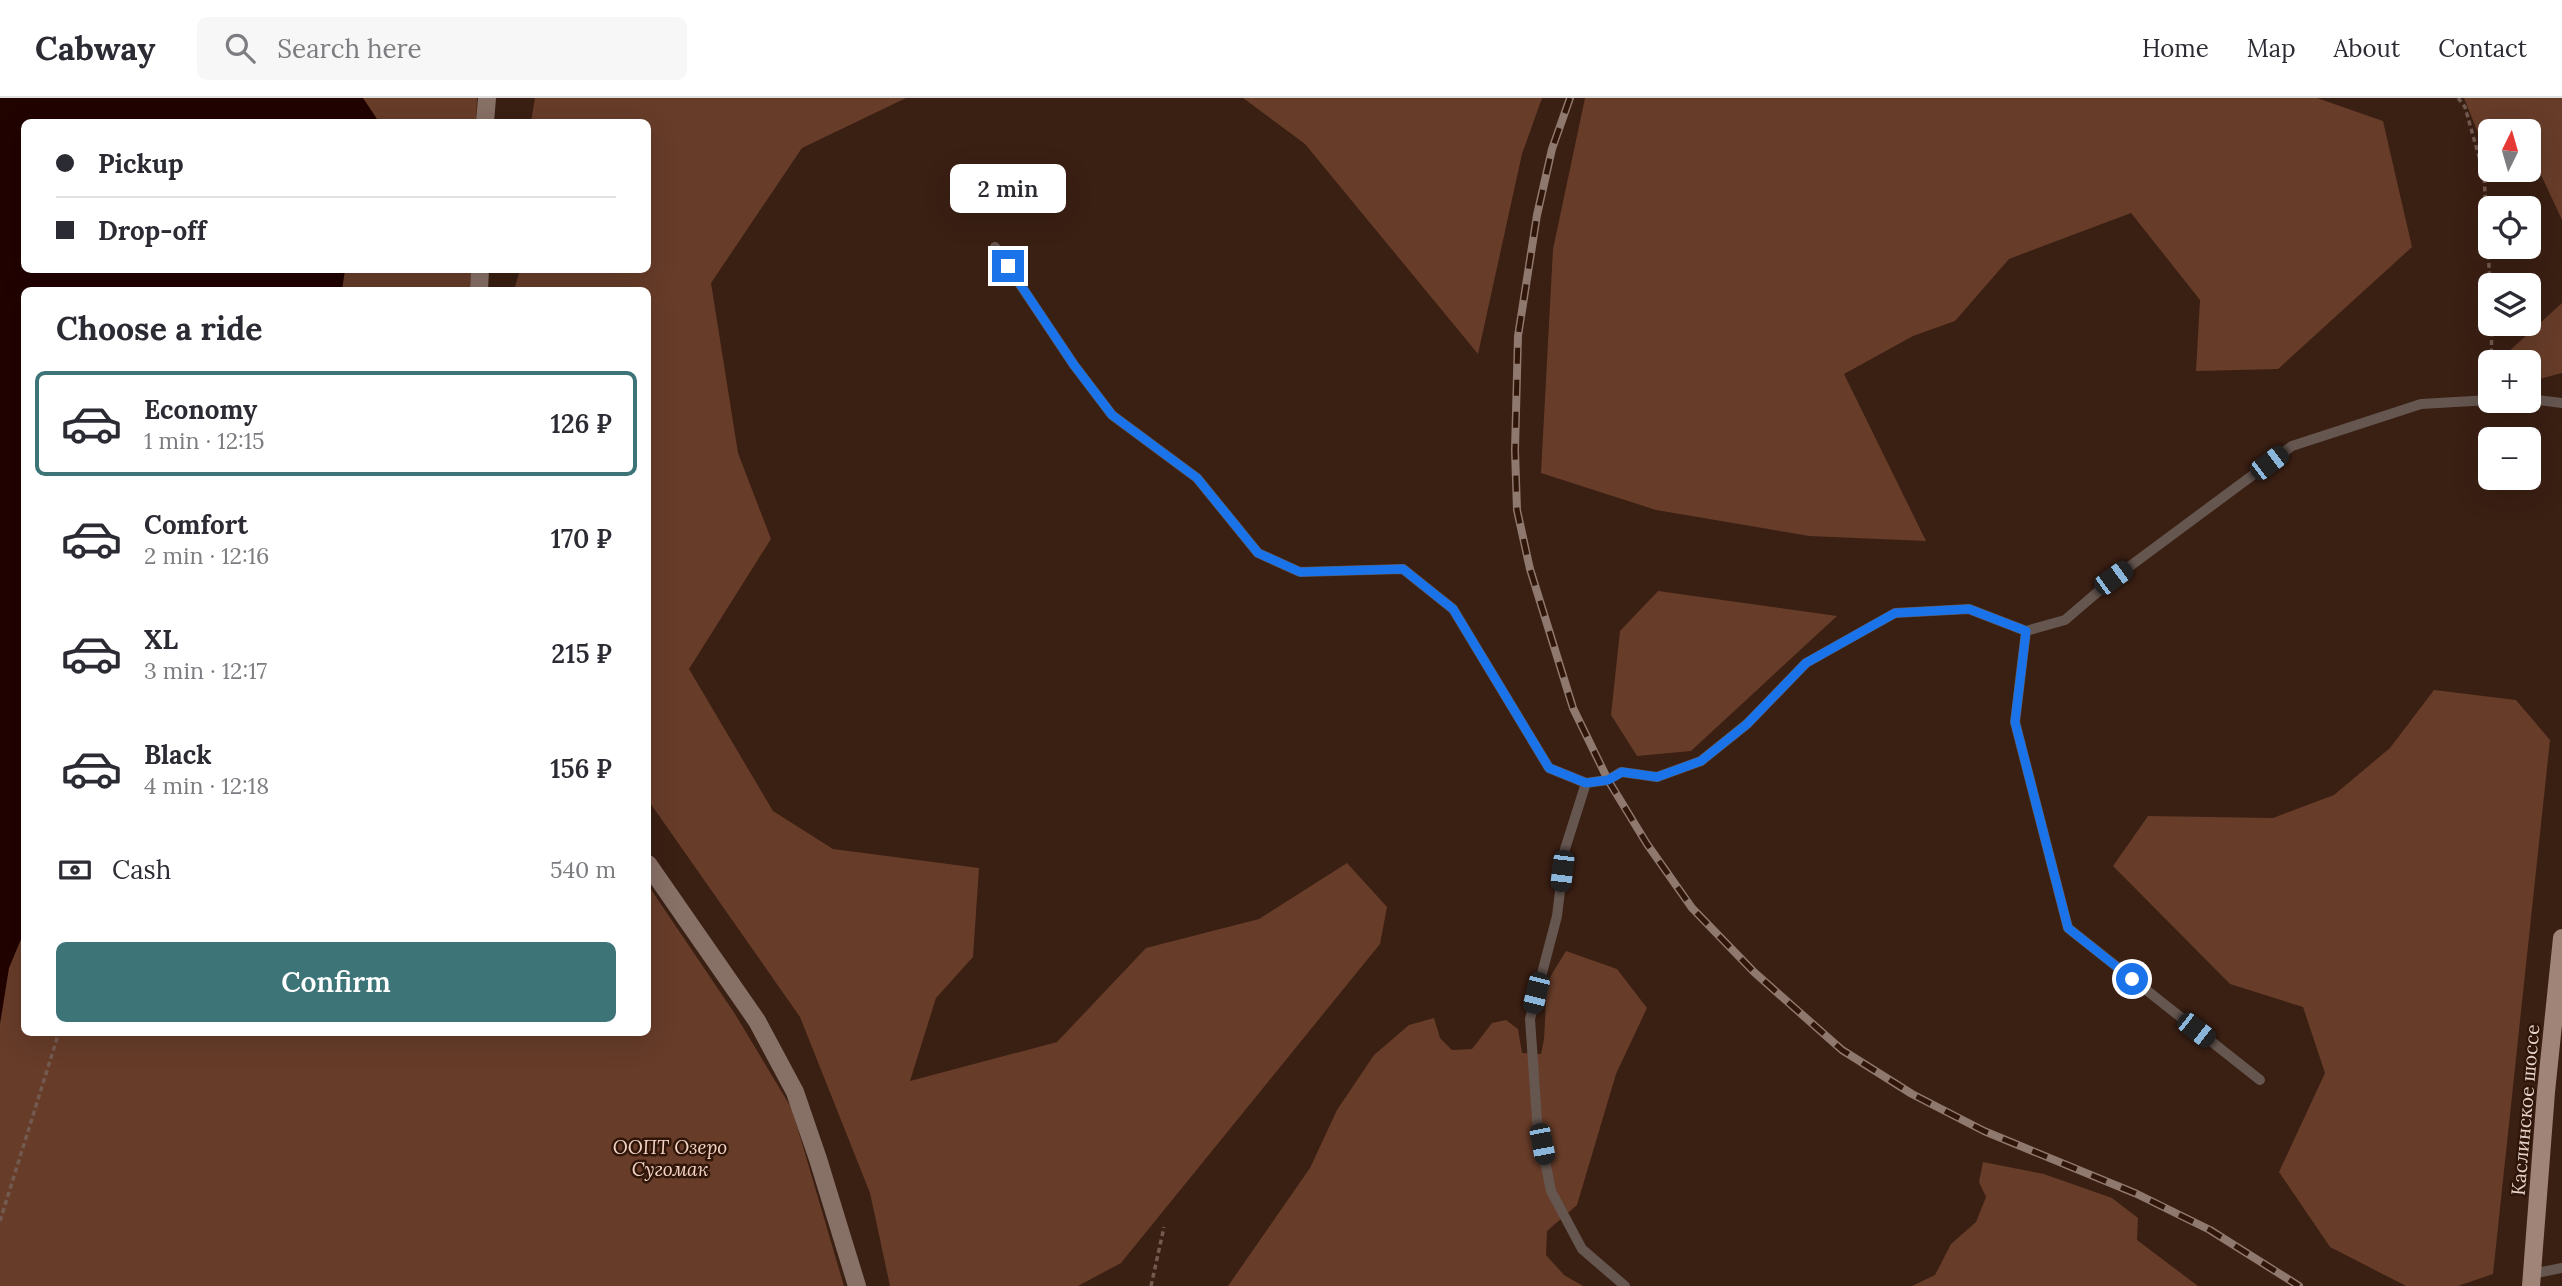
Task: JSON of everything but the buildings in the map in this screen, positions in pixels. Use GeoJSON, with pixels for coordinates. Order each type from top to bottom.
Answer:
{"type":"FeatureCollection","features":[{"type":"Feature","properties":{"kind":"main road","name":"Каслинское шоссе"},"geometry":{"type":"LineString","coordinates":[[2531,1280],[2546,1091],[2562,938]]}},
{"type":"Feature","properties":{"kind":"street"},"geometry":{"type":"LineString","coordinates":[[485,119],[487,98]]}},
{"type":"Feature","properties":{"kind":"street"},"geometry":{"type":"LineString","coordinates":[[651,868],[757,1021],[795,1092],[857,1286]]}},
{"type":"Feature","properties":{"kind":"lane"},"geometry":{"type":"LineString","coordinates":[[995,247],[1074,365],[1112,415],[1197,478],[1258,553],[1300,572],[1403,569],[1453,609],[1549,768],[1586,783],[1608,780],[1622,772],[1657,777],[1701,761],[1747,724],[1806,663],[1895,613],[1969,609],[2026,631],[2065,620],[2113,578],[2292,446],[2421,404],[2478,401]]}},
{"type":"Feature","properties":{"kind":"lane"},"geometry":{"type":"LineString","coordinates":[[2541,400],[2562,403]]}},
{"type":"Feature","properties":{"kind":"lane"},"geometry":{"type":"LineString","coordinates":[[2026,631],[2015,722],[2068,928],[2260,1080]]}},
{"type":"Feature","properties":{"kind":"lane"},"geometry":{"type":"LineString","coordinates":[[1586,783],[1565,849],[1557,916],[1530,1019],[1536,1107],[1551,1191],[1582,1249],[1625,1286]]}},
{"type":"Feature","properties":{"kind":"lane"},"geometry":{"type":"LineString","coordinates":[[2531,1280],[2562,1268]]}},
{"type":"Feature","properties":{"kind":"path"},"geometry":{"type":"LineString","coordinates":[[2458,98],[2465,107],[2484,175],[2489,273]]}},
{"type":"Feature","properties":{"kind":"path"},"geometry":{"type":"LineString","coordinates":[[0,1221],[58,1036]]}},
{"type":"Feature","properties":{"kind":"path"},"geometry":{"type":"LineString","coordinates":[[1151,1286],[1164,1227]]}},
{"type":"Feature","properties":{"kind":"green space","name":"ООПТ Озеро Сугомак"},"geometry":{"type":"Polygon","coordinates":[[[0,98],[477,98],[476,119],[21,119],[21,273],[471,273],[470,287],[21,287],[21,1036],[651,1036],[651,889],[735,1014],[792,1109],[844,1286],[0,1286],[0,98]]]}},
{"type":"Feature","properties":{"kind":"green space"},"geometry":{"type":"Polygon","coordinates":[[[535,98],[906,98],[802,148],[711,283],[738,453],[771,539],[689,669],[773,811],[833,849],[979,868],[973,957],[936,998],[910,1081],[1057,1042],[1146,948],[1259,919],[1347,863],[1387,907],[1380,944],[1121,1263],[1078,1286],[890,1286],[870,1193],[800,1017],[651,804],[651,287],[515,287],[519,273],[651,273],[651,119],[532,119],[535,98]]]}},
{"type":"Feature","properties":{"kind":"green space"},"geometry":{"type":"Polygon","coordinates":[[[1243,98],[1542,98],[1522,154],[1478,354],[1305,144],[1243,98]]]}},
{"type":"Feature","properties":{"kind":"green space"},"geometry":{"type":"Polygon","coordinates":[[[1585,98],[2317,98],[2383,121],[2412,247],[2278,369],[2196,371],[2200,300],[2131,213],[2009,259],[1955,321],[1913,336],[1844,374],[1926,541],[1809,536],[1656,510],[1541,473],[1553,249],[1585,98]]]}},
{"type":"Feature","properties":{"kind":"green space"},"geometry":{"type":"Polygon","coordinates":[[[2464,98],[2562,98],[2562,220],[2541,175],[2541,119],[2478,119],[2478,133],[2464,98]]]}},
{"type":"Feature","properties":{"kind":"green space"},"geometry":{"type":"Polygon","coordinates":[[[2562,303],[2562,373],[2541,378],[2541,350],[2510,350],[2526,336],[2541,336],[2541,322],[2562,303]]]}},
{"type":"Feature","properties":{"kind":"green space"},"geometry":{"type":"Polygon","coordinates":[[[1658,591],[1837,616],[1691,751],[1637,756],[1611,715],[1620,631],[1658,591]]]}},
{"type":"Feature","properties":{"kind":"green space"},"geometry":{"type":"Polygon","coordinates":[[[2434,690],[2516,700],[2550,740],[2493,1274],[2458,1286],[2406,1286],[2330,1247],[2279,1172],[2325,1073],[2303,1007],[2230,984],[2113,866],[2148,816],[2273,818],[2334,795],[2390,748],[2434,690]]]}},
{"type":"Feature","properties":{"kind":"green space"},"geometry":{"type":"Polygon","coordinates":[[[1566,951],[1617,969],[1647,1008],[1616,1074],[1577,1205],[1547,1231],[1546,1255],[1564,1275],[1583,1286],[1228,1286],[1310,1168],[1337,1110],[1374,1055],[1409,1025],[1434,1018],[1440,1038],[1452,1050],[1472,1049],[1492,1023],[1506,1020],[1518,1029],[1522,1053],[1541,1054],[1547,982],[1566,951]]]}},
{"type":"Feature","properties":{"kind":"green space"},"geometry":{"type":"Polygon","coordinates":[[[1983,1162],[2044,1174],[2112,1198],[2138,1218],[2137,1240],[2198,1286],[1912,1286],[1935,1275],[1951,1244],[1976,1222],[1986,1197],[1979,1182],[1983,1162]]]}},
{"type":"Feature","properties":{"kind":"shaded area"},"geometry":{"type":"Polygon","coordinates":[[[0,98],[363,98],[377,119],[21,119],[21,273],[345,273],[342,287],[21,287],[21,939],[9,968],[0,1024],[0,98]]]}},
{"type":"Feature","properties":{"kind":"railway"},"geometry":{"type":"LineString","coordinates":[[1570,98],[1552,149],[1537,215],[1518,336],[1515,450],[1517,510],[1530,569],[1573,708],[1608,780],[1647,844],[1692,908],[1754,972],[1842,1050],[1912,1094],[1984,1131],[2137,1194],[2210,1230],[2299,1286]]}},
{"type":"Feature","properties":{"kind":"route"},"geometry":{"type":"LineString","coordinates":[[1008,266],[1074,365],[1112,415],[1197,478],[1258,553],[1300,572],[1403,569],[1453,609],[1549,768],[1586,783],[1608,780],[1622,772],[1657,777],[1701,761],[1747,724],[1806,663],[1895,613],[1969,609],[2026,631],[2015,722],[2068,928],[2132,979]]}}]}
